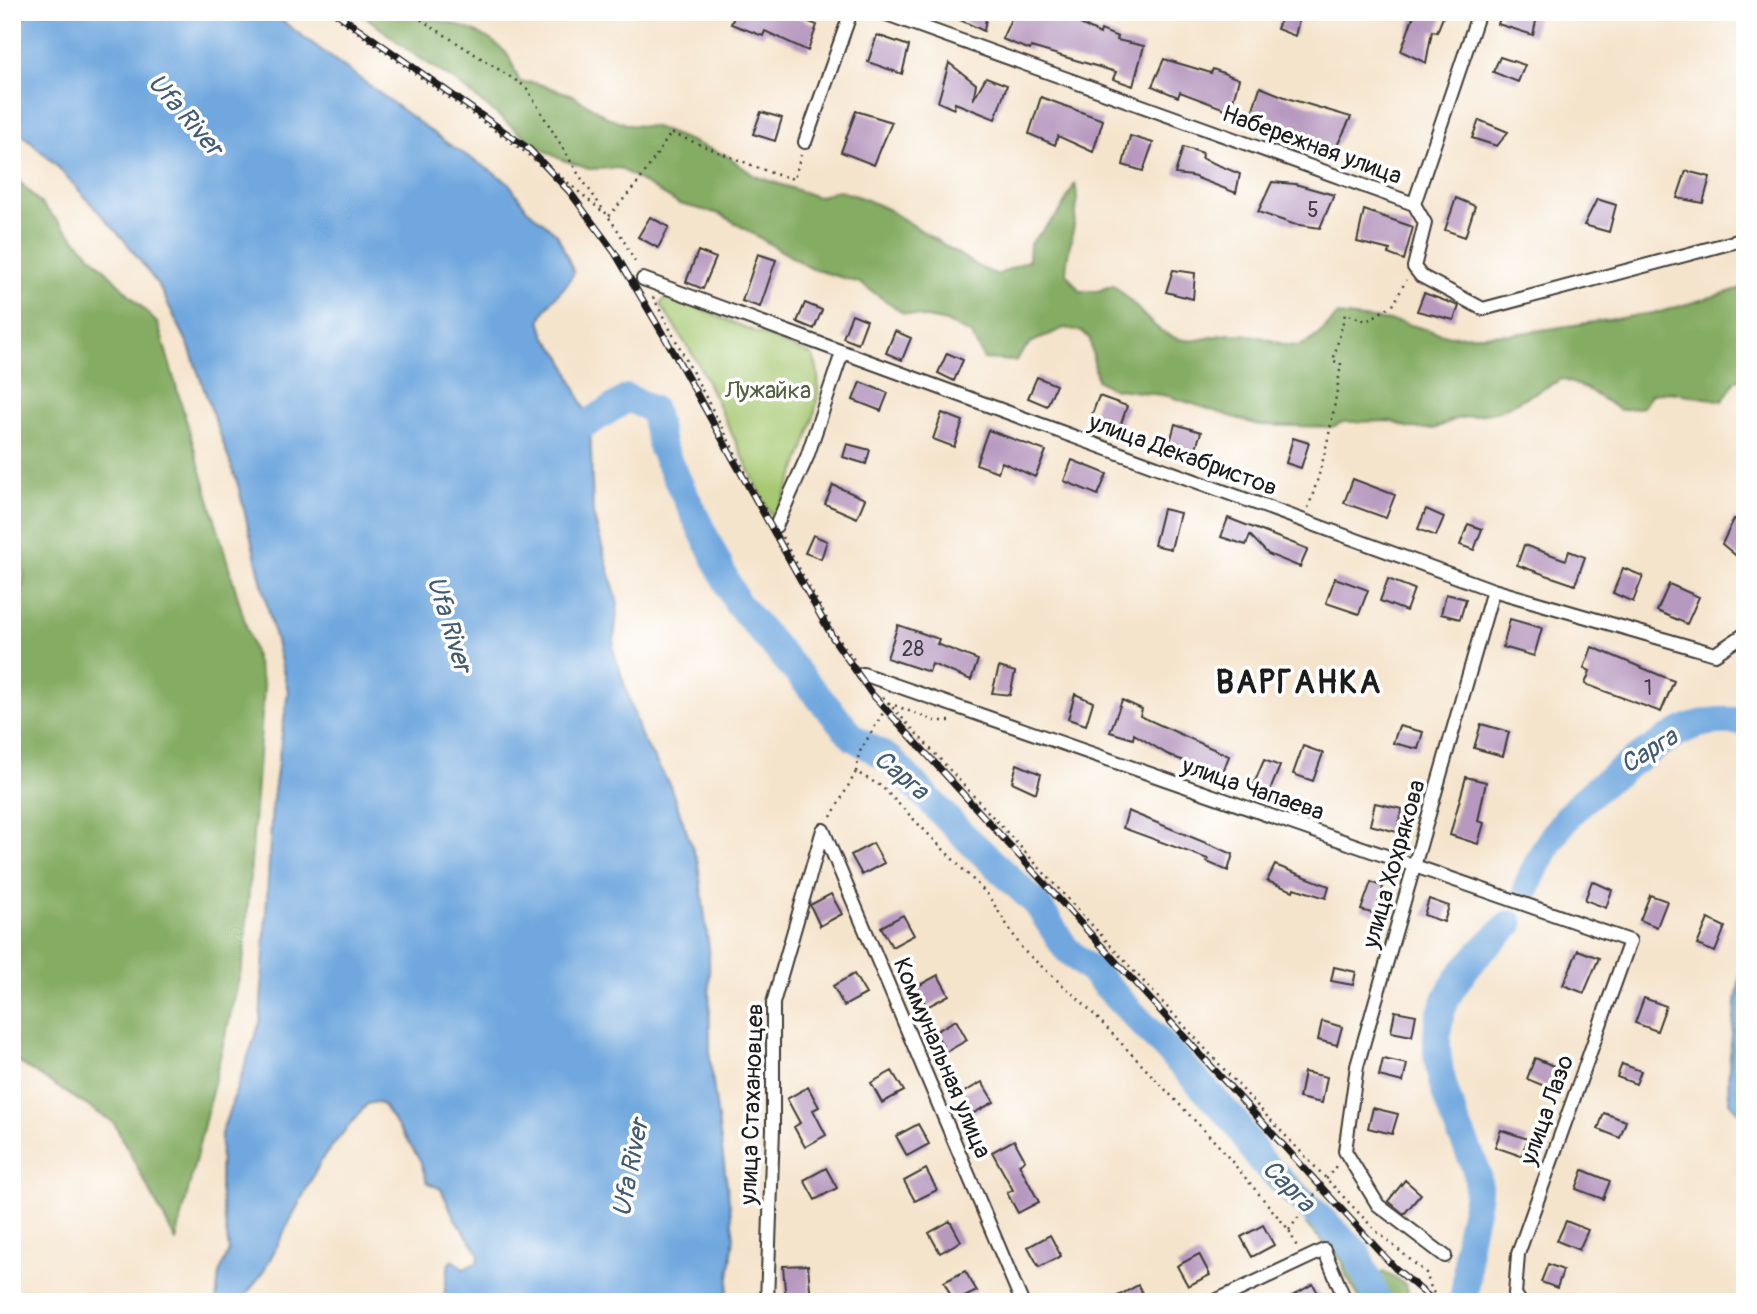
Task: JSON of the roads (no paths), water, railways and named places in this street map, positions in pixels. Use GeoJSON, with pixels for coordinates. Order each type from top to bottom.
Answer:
{"type":"FeatureCollection","features":[{"type":"Feature","properties":{"kind":"street"},"geometry":{"type":"LineString","coordinates":[[805,142],[851,12]]}},
{"type":"Feature","properties":{"kind":"street","name":"Набережная улица"},"geometry":{"type":"LineString","coordinates":[[881,12],[1414,204],[1424,223],[1414,267],[1421,276],[1483,309],[1745,239]]}},
{"type":"Feature","properties":{"kind":"street"},"geometry":{"type":"LineString","coordinates":[[1414,204],[1479,12]]}},
{"type":"Feature","properties":{"kind":"street","name":"улица Декабристов"},"geometry":{"type":"LineString","coordinates":[[643,279],[1493,590],[1715,654],[1745,634]]}},
{"type":"Feature","properties":{"kind":"street"},"geometry":{"type":"LineString","coordinates":[[776,526],[807,457],[842,353]]}},
{"type":"Feature","properties":{"kind":"street","name":"улица Хохрякова"},"geometry":{"type":"LineString","coordinates":[[1444,1256],[1378,1205],[1345,1151],[1357,1066],[1493,590]]}},
{"type":"Feature","properties":{"kind":"street","name":"улица Чапаева"},"geometry":{"type":"LineString","coordinates":[[863,674],[1630,942]]}},
{"type":"Feature","properties":{"kind":"street","name":"улица Стахановцев"},"geometry":{"type":"LineString","coordinates":[[766,1302],[774,1129],[773,1003],[823,830]]}},
{"type":"Feature","properties":{"kind":"street","name":"Коммунальная улица"},"geometry":{"type":"LineString","coordinates":[[823,830],[1022,1302]]}},
{"type":"Feature","properties":{"kind":"street","name":"улица Лазо"},"geometry":{"type":"LineString","coordinates":[[1518,1298],[1518,1254],[1630,942]]}},
{"type":"Feature","properties":{"kind":"street"},"geometry":{"type":"LineString","coordinates":[[1213,1302],[1324,1250],[1346,1302]]}},
{"type":"Feature","properties":{"kind":"water","name":"Ufa River"},"geometry":{"type":"Polygon","coordinates":[[[12,12],[270,12],[444,141],[508,182],[527,209],[557,234],[574,272],[540,320],[545,336],[562,357],[590,422],[593,514],[618,603],[613,649],[641,736],[670,786],[698,863],[709,949],[710,1061],[734,1237],[726,1302],[443,1302],[449,1263],[453,1260],[464,1269],[478,1262],[479,1253],[455,1219],[441,1189],[427,1182],[420,1160],[383,1105],[376,1102],[367,1104],[323,1157],[264,1271],[241,1302],[216,1302],[219,1274],[229,1250],[220,1190],[221,1134],[260,1022],[272,806],[288,691],[238,485],[188,344],[160,288],[126,242],[54,163],[12,125],[12,12]]]}},
{"type":"Feature","properties":{"kind":"water"},"geometry":{"type":"Polygon","coordinates":[[[1745,955],[1745,1116],[1736,1110],[1730,1101],[1729,1072],[1745,955]]]}},
{"type":"Feature","properties":{"kind":"waterway","name":"Сарга"},"geometry":{"type":"LineString","coordinates":[[552,431],[590,422],[628,398],[653,410],[662,448],[737,603],[854,738],[891,760],[960,832],[1037,904],[1066,949],[1095,974],[1233,1119],[1260,1160],[1356,1252],[1378,1302]]}},
{"type":"Feature","properties":{"kind":"waterway","name":"Сарга"},"geometry":{"type":"LineString","coordinates":[[1527,887],[1537,863],[1561,825],[1574,809],[1606,781],[1692,726],[1716,721],[1745,722]]}},
{"type":"Feature","properties":{"kind":"waterway","name":"Сарга"},"geometry":{"type":"LineString","coordinates":[[1462,1302],[1478,1180],[1475,1165],[1443,1083],[1437,1055],[1437,1031],[1442,1008],[1452,987],[1486,946],[1510,924]]}},
{"type":"Feature","properties":{"kind":"railway"},"geometry":{"type":"LineString","coordinates":[[335,12],[529,149],[569,191],[615,253],[833,638],[871,693],[1395,1268],[1435,1302]]}},
{"type":"Feature","properties":{"kind":"district","name":"ВАРГАНКА"},"geometry":{"type":"Point","coordinates":[1299,683]}},
{"type":"Feature","properties":{"kind":"park label","name":"Лужайка"},"geometry":{"type":"Point","coordinates":[768,390]}}]}
